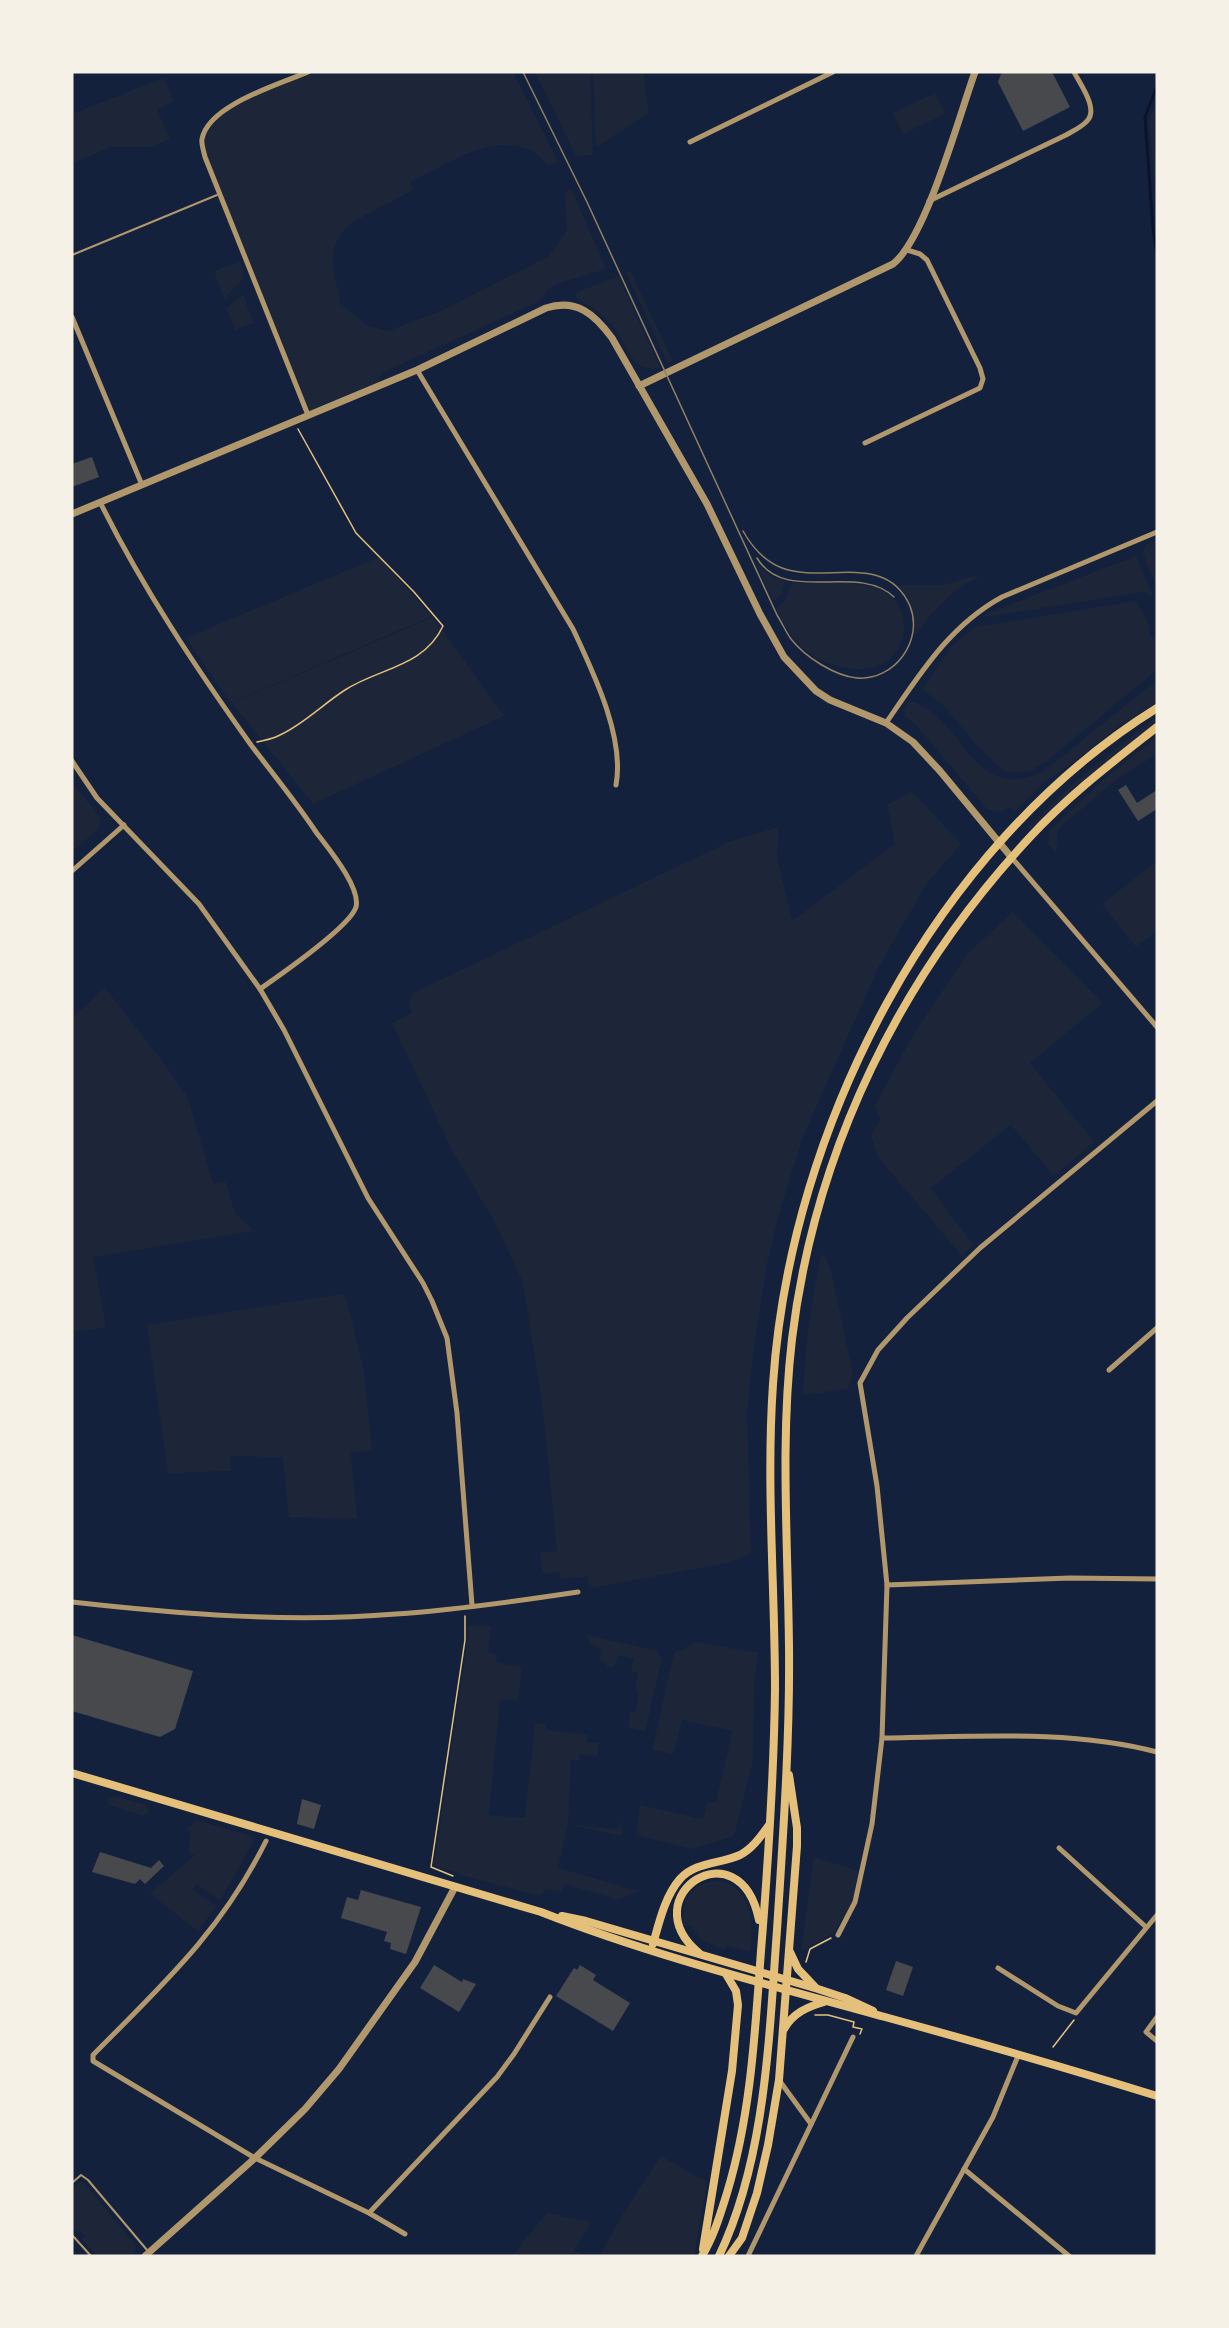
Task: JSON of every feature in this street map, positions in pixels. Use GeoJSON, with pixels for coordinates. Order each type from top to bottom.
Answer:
{"type":"FeatureCollection","features":[{"type":"Feature","properties":{"kind":"main road"},"geometry":{"type":"LineString","coordinates":[[702,2256],[710,2243],[719,2216],[740,2138],[750,2079],[762,1934],[775,1690],[772,1531],[773,1383],[778,1333],[792,1252],[802,1212],[825,1137],[862,1051],[928,935],[958,893],[1019,821],[1066,777],[1114,737],[1157,708]]}},
{"type":"Feature","properties":{"kind":"main road"},"geometry":{"type":"LineString","coordinates":[[719,2256],[745,2182],[754,2144],[765,2075],[781,1873],[789,1688],[786,1530],[788,1392],[799,1290],[811,1237],[842,1134],[866,1075],[898,1015],[969,908],[1060,807],[1157,727]]}},
{"type":"Feature","properties":{"kind":"main road"},"geometry":{"type":"LineString","coordinates":[[729,2256],[742,2238],[757,2193],[779,2080],[783,2033],[782,1990],[789,1949],[797,1828],[786,1763]]}},
{"type":"Feature","properties":{"kind":"main road"},"geometry":{"type":"LineString","coordinates":[[72,1773],[541,1912],[586,1921],[745,1967],[818,1989],[861,2005],[885,2017]]}},
{"type":"Feature","properties":{"kind":"main road"},"geometry":{"type":"LineString","coordinates":[[651,1950],[672,1889],[681,1878],[691,1870],[747,1851],[769,1824]]}},
{"type":"Feature","properties":{"kind":"main road"},"geometry":{"type":"LineString","coordinates":[[702,1955],[684,1937],[677,1913],[681,1896],[699,1878],[708,1875],[725,1875],[734,1877],[748,1888],[756,1904],[762,1934]]}},
{"type":"Feature","properties":{"kind":"main road"},"geometry":{"type":"LineString","coordinates":[[541,1912],[586,1930],[744,1979],[885,2017],[1157,2096]]}},
{"type":"Feature","properties":{"kind":"main road"},"geometry":{"type":"LineString","coordinates":[[789,1949],[798,1970],[818,1989]]}},
{"type":"Feature","properties":{"kind":"main road"},"geometry":{"type":"LineString","coordinates":[[702,2256],[732,2071],[738,2005],[736,1991],[725,1973]]}},
{"type":"Feature","properties":{"kind":"main road"},"geometry":{"type":"LineString","coordinates":[[783,2033],[791,2019],[801,2010],[825,2002]]}},
{"type":"Feature","properties":{"kind":"street"},"geometry":{"type":"LineString","coordinates":[[308,72],[234,104],[219,113],[208,125],[201,140],[308,416]]}},
{"type":"Feature","properties":{"kind":"street"},"geometry":{"type":"LineString","coordinates":[[690,142],[824,74],[833,72]]}},
{"type":"Feature","properties":{"kind":"street"},"geometry":{"type":"LineString","coordinates":[[639,386],[892,264],[907,250],[929,201],[975,72]]}},
{"type":"Feature","properties":{"kind":"street"},"geometry":{"type":"LineString","coordinates":[[929,201],[1066,135],[1086,122],[1091,116],[1091,108],[1074,72]]}},
{"type":"Feature","properties":{"kind":"street"},"geometry":{"type":"LineString","coordinates":[[865,443],[980,388],[983,379],[980,368],[927,260],[920,254],[907,250]]}},
{"type":"Feature","properties":{"kind":"street"},"geometry":{"type":"LineString","coordinates":[[72,514],[417,370],[546,308],[569,305],[584,309],[603,325],[612,338],[707,504],[784,657],[816,691],[830,700],[886,723],[913,742],[1157,1027]]}},
{"type":"Feature","properties":{"kind":"street"},"geometry":{"type":"LineString","coordinates":[[72,318],[142,485]]}},
{"type":"Feature","properties":{"kind":"street"},"geometry":{"type":"LineString","coordinates":[[417,370],[573,629],[594,673],[608,714],[616,753],[618,775],[616,785]]}},
{"type":"Feature","properties":{"kind":"street"},"geometry":{"type":"LineString","coordinates":[[100,502],[166,619],[251,744],[303,812],[354,889],[356,906],[347,922],[260,989]]}},
{"type":"Feature","properties":{"kind":"street"},"geometry":{"type":"LineString","coordinates":[[886,723],[956,629],[980,609],[1002,597],[1157,532]]}},
{"type":"Feature","properties":{"kind":"street"},"geometry":{"type":"LineString","coordinates":[[72,761],[97,798],[199,904],[260,989],[285,1030],[368,1198],[389,1234],[423,1283],[447,1338],[459,1434],[472,1605]]}},
{"type":"Feature","properties":{"kind":"street"},"geometry":{"type":"LineString","coordinates":[[72,871],[124,825]]}},
{"type":"Feature","properties":{"kind":"street"},"geometry":{"type":"LineString","coordinates":[[838,1935],[855,1902],[872,1824],[882,1738],[887,1584],[877,1486],[860,1383],[878,1350],[907,1318],[980,1248],[1157,1101]]}},
{"type":"Feature","properties":{"kind":"street"},"geometry":{"type":"LineString","coordinates":[[1109,1370],[1157,1328]]}},
{"type":"Feature","properties":{"kind":"street"},"geometry":{"type":"LineString","coordinates":[[887,1584],[1070,1578],[1157,1579]]}},
{"type":"Feature","properties":{"kind":"street"},"geometry":{"type":"LineString","coordinates":[[72,1602],[153,1611],[287,1617],[396,1614],[578,1592]]}},
{"type":"Feature","properties":{"kind":"street"},"geometry":{"type":"LineString","coordinates":[[882,1738],[1010,1737],[1091,1740],[1127,1744],[1157,1752]]}},
{"type":"Feature","properties":{"kind":"street"},"geometry":{"type":"LineString","coordinates":[[266,1841],[242,1888],[209,1934],[180,1968],[101,2048],[93,2059],[94,2062],[255,2158],[369,2212],[405,2234]]}},
{"type":"Feature","properties":{"kind":"street"},"geometry":{"type":"LineString","coordinates":[[1059,1848],[1146,1927]]}},
{"type":"Feature","properties":{"kind":"street"},"geometry":{"type":"LineString","coordinates":[[147,2254],[255,2158],[305,2109],[356,2047],[415,1962],[455,1887]]}},
{"type":"Feature","properties":{"kind":"street"},"geometry":{"type":"LineString","coordinates":[[998,1968],[1058,2006],[1076,2013],[1157,1915]]}},
{"type":"Feature","properties":{"kind":"street"},"geometry":{"type":"LineString","coordinates":[[369,2212],[497,2077],[550,1997]]}},
{"type":"Feature","properties":{"kind":"street"},"geometry":{"type":"LineString","coordinates":[[1157,2018],[1146,2032],[1157,2041]]}},
{"type":"Feature","properties":{"kind":"street"},"geometry":{"type":"LineString","coordinates":[[748,2256],[854,2037]]}},
{"type":"Feature","properties":{"kind":"street"},"geometry":{"type":"LineString","coordinates":[[916,2256],[993,2117],[1018,2055]]}},
{"type":"Feature","properties":{"kind":"street"},"geometry":{"type":"LineString","coordinates":[[779,2080],[811,2124]]}},
{"type":"Feature","properties":{"kind":"street"},"geometry":{"type":"LineString","coordinates":[[964,2169],[1069,2256]]}},
{"type":"Feature","properties":{"kind":"lane"},"geometry":{"type":"LineString","coordinates":[[72,255],[220,193]]}},
{"type":"Feature","properties":{"kind":"lane"},"geometry":{"type":"LineString","coordinates":[[72,2183],[81,2175],[88,2180],[147,2254]]}},
{"type":"Feature","properties":{"kind":"lane"},"geometry":{"type":"LineString","coordinates":[[72,2235],[91,2256]]}},
{"type":"Feature","properties":{"kind":"path"},"geometry":{"type":"LineString","coordinates":[[251,744],[280,736],[346,689],[410,660],[436,640],[443,626],[414,592],[356,533],[297,428],[288,424]]}},
{"type":"Feature","properties":{"kind":"path"},"geometry":{"type":"LineString","coordinates":[[431,1867],[465,1640],[464,1606]]}},
{"type":"Feature","properties":{"kind":"path"},"geometry":{"type":"LineString","coordinates":[[805,1965],[810,1949],[838,1935]]}},
{"type":"Feature","properties":{"kind":"path"},"geometry":{"type":"LineString","coordinates":[[801,2010],[807,2018],[820,2015],[854,2022]]}},
{"type":"Feature","properties":{"kind":"path"},"geometry":{"type":"LineString","coordinates":[[1053,2047],[1076,2018],[1076,2013]]}},
{"type":"Feature","properties":{"kind":"shaded area"},"geometry":{"type":"Polygon","coordinates":[[[308,72],[513,72],[558,162],[548,165],[534,152],[519,146],[487,147],[454,159],[410,182],[413,190],[353,222],[336,242],[333,257],[334,274],[339,302],[366,325],[388,331],[441,311],[549,256],[567,230],[565,192],[571,188],[606,269],[560,283],[548,289],[542,300],[384,372],[379,378],[382,385],[308,415],[205,157],[202,139],[207,128],[231,107],[264,90],[308,72]]]}},
{"type":"Feature","properties":{"kind":"shaded area"},"geometry":{"type":"Polygon","coordinates":[[[535,72],[590,72],[593,155],[576,156],[535,72]]]}},
{"type":"Feature","properties":{"kind":"shaded area"},"geometry":{"type":"Polygon","coordinates":[[[593,72],[643,72],[649,113],[596,147],[593,72]]]}},
{"type":"Feature","properties":{"kind":"shaded area"},"geometry":{"type":"Polygon","coordinates":[[[164,78],[174,102],[157,109],[170,139],[150,147],[112,147],[72,163],[72,114],[164,78]]]}},
{"type":"Feature","properties":{"kind":"shaded area"},"geometry":{"type":"Polygon","coordinates":[[[935,93],[945,114],[903,134],[893,113],[935,93]]]}},
{"type":"Feature","properties":{"kind":"shaded area"},"geometry":{"type":"Polygon","coordinates":[[[1157,101],[1157,210],[1149,120],[1157,101]]]}},
{"type":"Feature","properties":{"kind":"shaded area"},"geometry":{"type":"Polygon","coordinates":[[[240,262],[243,279],[224,299],[214,271],[240,262]]]}},
{"type":"Feature","properties":{"kind":"shaded area"},"geometry":{"type":"Polygon","coordinates":[[[630,271],[673,361],[668,363],[626,272],[630,271]]]}},
{"type":"Feature","properties":{"kind":"shaded area"},"geometry":{"type":"Polygon","coordinates":[[[618,276],[660,367],[650,368],[636,362],[608,321],[578,300],[575,293],[618,276]]]}},
{"type":"Feature","properties":{"kind":"shaded area"},"geometry":{"type":"Polygon","coordinates":[[[243,295],[254,323],[235,330],[226,308],[243,295]]]}},
{"type":"Feature","properties":{"kind":"shaded area"},"geometry":{"type":"Polygon","coordinates":[[[1157,539],[1157,588],[1143,554],[1146,544],[1157,539]]]}},
{"type":"Feature","properties":{"kind":"shaded area"},"geometry":{"type":"Polygon","coordinates":[[[1136,556],[1153,596],[1143,592],[984,617],[983,615],[1136,556]]]}},
{"type":"Feature","properties":{"kind":"shaded area"},"geometry":{"type":"Polygon","coordinates":[[[379,557],[432,616],[231,703],[186,638],[379,557]]]}},
{"type":"Feature","properties":{"kind":"shaded area"},"geometry":{"type":"Polygon","coordinates":[[[759,566],[772,577],[785,581],[782,593],[774,602],[757,567],[759,566]]]}},
{"type":"Feature","properties":{"kind":"shaded area"},"geometry":{"type":"Polygon","coordinates":[[[977,575],[978,577],[959,588],[942,603],[914,637],[915,623],[912,610],[907,597],[898,585],[944,585],[977,575]]]}},
{"type":"Feature","properties":{"kind":"shaded area"},"geometry":{"type":"Polygon","coordinates":[[[792,583],[859,584],[879,589],[899,607],[904,623],[901,643],[883,664],[870,668],[843,667],[816,657],[800,646],[776,609],[786,599],[792,583]]]}},
{"type":"Feature","properties":{"kind":"shaded area"},"geometry":{"type":"Polygon","coordinates":[[[1136,601],[1149,624],[1149,634],[1157,642],[1157,670],[1033,770],[1018,773],[1004,771],[979,748],[945,707],[922,689],[954,644],[975,627],[1136,601]]]}},
{"type":"Feature","properties":{"kind":"shaded area"},"geometry":{"type":"Polygon","coordinates":[[[433,617],[504,716],[313,804],[232,703],[433,617]]]}},
{"type":"Feature","properties":{"kind":"shaded area"},"geometry":{"type":"Polygon","coordinates":[[[1157,680],[1157,702],[1118,727],[1043,783],[1015,811],[1010,808],[998,812],[987,809],[917,726],[905,716],[909,701],[928,709],[943,722],[984,768],[1000,777],[1019,779],[1044,771],[1157,680]]]}},
{"type":"Feature","properties":{"kind":"shaded area"},"geometry":{"type":"Polygon","coordinates":[[[1157,716],[1157,721],[1070,791],[1030,829],[1028,827],[1076,781],[1157,716]]]}},
{"type":"Feature","properties":{"kind":"shaded area"},"geometry":{"type":"Polygon","coordinates":[[[1157,737],[1157,754],[1117,779],[1058,829],[1056,852],[1048,845],[1049,831],[1104,779],[1157,737]]]}},
{"type":"Feature","properties":{"kind":"shaded area"},"geometry":{"type":"Polygon","coordinates":[[[72,782],[101,819],[99,828],[72,852],[72,782]]]}},
{"type":"Feature","properties":{"kind":"shaded area"},"geometry":{"type":"Polygon","coordinates":[[[912,791],[961,844],[927,883],[879,966],[802,1139],[781,1207],[767,1264],[753,1354],[747,1413],[751,1554],[727,1563],[589,1588],[587,1576],[560,1579],[559,1572],[542,1574],[540,1553],[557,1551],[543,1409],[523,1283],[497,1226],[451,1148],[392,1023],[412,1013],[409,1003],[413,993],[731,841],[779,827],[777,857],[792,921],[895,844],[887,805],[912,791]]]}},
{"type":"Feature","properties":{"kind":"shaded area"},"geometry":{"type":"Polygon","coordinates":[[[1157,861],[1157,931],[1136,947],[1102,904],[1157,861]]]}},
{"type":"Feature","properties":{"kind":"shaded area"},"geometry":{"type":"Polygon","coordinates":[[[1013,912],[1103,1003],[1030,1063],[1094,1142],[1054,1176],[1011,1125],[931,1188],[973,1245],[962,1256],[878,1157],[871,1134],[881,1119],[875,1106],[914,1033],[968,953],[1013,912]]]}},
{"type":"Feature","properties":{"kind":"shaded area"},"geometry":{"type":"Polygon","coordinates":[[[105,988],[188,1098],[213,1183],[226,1182],[234,1211],[253,1231],[93,1257],[106,1327],[72,1332],[72,1018],[105,988]]]}},
{"type":"Feature","properties":{"kind":"shaded area"},"geometry":{"type":"Polygon","coordinates":[[[824,1254],[830,1267],[853,1373],[848,1389],[803,1395],[811,1308],[821,1256],[824,1254]]]}},
{"type":"Feature","properties":{"kind":"shaded area"},"geometry":{"type":"Polygon","coordinates":[[[341,1294],[346,1298],[364,1371],[372,1450],[351,1453],[357,1519],[289,1517],[283,1457],[230,1456],[231,1471],[168,1473],[147,1325],[341,1294]]]}},
{"type":"Feature","properties":{"kind":"shaded area"},"geometry":{"type":"Polygon","coordinates":[[[468,1625],[491,1626],[488,1652],[497,1654],[496,1662],[522,1667],[518,1701],[500,1699],[489,1815],[525,1818],[535,1723],[547,1724],[547,1730],[588,1735],[587,1742],[599,1743],[597,1756],[580,1754],[579,1761],[571,1760],[568,1824],[558,1868],[639,1891],[618,1900],[565,1884],[561,1891],[547,1889],[539,1896],[434,1865],[468,1625]]]}},
{"type":"Feature","properties":{"kind":"shaded area"},"geometry":{"type":"Polygon","coordinates":[[[584,1634],[657,1651],[662,1658],[645,1731],[628,1727],[630,1712],[635,1713],[639,1692],[635,1691],[638,1673],[631,1671],[634,1659],[618,1655],[614,1668],[607,1667],[606,1662],[599,1661],[601,1648],[594,1646],[584,1634]]]}},
{"type":"Feature","properties":{"kind":"shaded area"},"geometry":{"type":"Polygon","coordinates":[[[697,1642],[758,1653],[754,1683],[753,1760],[734,1836],[692,1849],[636,1835],[640,1805],[703,1819],[708,1802],[716,1803],[732,1731],[682,1720],[673,1754],[652,1750],[674,1653],[697,1642]]]}},
{"type":"Feature","properties":{"kind":"shaded area"},"geometry":{"type":"Polygon","coordinates":[[[114,1796],[146,1805],[149,1813],[143,1816],[109,1805],[107,1800],[114,1796]]]}},
{"type":"Feature","properties":{"kind":"shaded area"},"geometry":{"type":"Polygon","coordinates":[[[197,1820],[252,1836],[254,1841],[220,1900],[196,1884],[192,1889],[216,1906],[198,1931],[150,1894],[195,1855],[188,1852],[191,1833],[186,1830],[197,1820]]]}},
{"type":"Feature","properties":{"kind":"shaded area"},"geometry":{"type":"Polygon","coordinates":[[[620,1820],[622,1831],[621,1836],[568,1824],[618,1830],[620,1820]]]}},
{"type":"Feature","properties":{"kind":"shaded area"},"geometry":{"type":"Polygon","coordinates":[[[814,1857],[862,1872],[853,1902],[834,1933],[801,1951],[814,1857]]]}},
{"type":"Feature","properties":{"kind":"shaded area"},"geometry":{"type":"Polygon","coordinates":[[[721,1881],[732,1885],[740,1892],[749,1909],[750,1952],[727,1946],[725,1950],[703,1941],[690,1926],[684,1926],[684,1908],[690,1893],[703,1884],[721,1881]]]}},
{"type":"Feature","properties":{"kind":"shaded area"},"geometry":{"type":"Polygon","coordinates":[[[661,2156],[707,2182],[694,2256],[512,2256],[547,2213],[591,2222],[574,2251],[585,2255],[601,2254],[624,2212],[661,2156]]]}},
{"type":"Feature","properties":{"kind":"shaded area"},"geometry":{"type":"Polygon","coordinates":[[[82,2181],[134,2243],[136,2250],[131,2256],[97,2256],[82,2239],[85,2236],[80,2230],[77,2232],[72,2227],[72,2190],[82,2181]]]}},
{"type":"Feature","properties":{"kind":"building"},"geometry":{"type":"Polygon","coordinates":[[[1005,72],[1052,72],[1070,107],[1023,131],[998,82],[1001,74],[1005,72]]]}},
{"type":"Feature","properties":{"kind":"building"},"geometry":{"type":"Polygon","coordinates":[[[92,457],[99,477],[72,487],[72,464],[92,457]]]}},
{"type":"Feature","properties":{"kind":"building"},"geometry":{"type":"Polygon","coordinates":[[[1126,785],[1137,803],[1157,790],[1157,809],[1138,821],[1118,790],[1126,785]]]}},
{"type":"Feature","properties":{"kind":"building"},"geometry":{"type":"Polygon","coordinates":[[[72,1635],[193,1671],[175,1729],[160,1737],[72,1711],[72,1635]]]}},
{"type":"Feature","properties":{"kind":"building"},"geometry":{"type":"Polygon","coordinates":[[[302,1799],[321,1805],[314,1829],[297,1824],[302,1799]]]}},
{"type":"Feature","properties":{"kind":"building"},"geometry":{"type":"Polygon","coordinates":[[[100,1852],[151,1868],[159,1860],[164,1866],[145,1884],[140,1879],[135,1884],[92,1872],[100,1852]]]}},
{"type":"Feature","properties":{"kind":"building"},"geometry":{"type":"Polygon","coordinates":[[[361,1890],[421,1907],[406,1954],[390,1949],[391,1943],[384,1941],[387,1932],[341,1918],[347,1897],[358,1900],[361,1890]]]}},
{"type":"Feature","properties":{"kind":"building"},"geometry":{"type":"Polygon","coordinates":[[[896,1961],[913,1967],[903,1996],[886,1990],[896,1961]]]}},
{"type":"Feature","properties":{"kind":"building"},"geometry":{"type":"Polygon","coordinates":[[[434,1965],[462,1982],[463,1979],[476,1984],[459,2012],[420,1988],[434,1965]]]}},
{"type":"Feature","properties":{"kind":"building"},"geometry":{"type":"Polygon","coordinates":[[[580,1965],[596,1975],[593,1980],[630,2003],[613,2031],[556,1996],[574,1968],[577,1970],[580,1965]]]}},
{"type":"Feature","properties":{"kind":"waterway"},"geometry":{"type":"LineString","coordinates":[[1157,86],[1145,117],[1153,229],[1157,254]]}},
{"type":"Feature","properties":{"kind":"tram line"},"geometry":{"type":"LineString","coordinates":[[523,72],[587,202],[777,615],[789,636],[804,652],[830,670],[857,678],[883,673],[903,656],[913,632],[913,619],[910,606],[899,589],[886,579],[870,574],[799,572],[782,568],[759,553],[743,531]]}},
{"type":"Feature","properties":{"kind":"tram line"},"geometry":{"type":"LineString","coordinates":[[757,558],[769,572],[785,579],[803,582],[861,583],[879,587],[894,597]]}}]}
